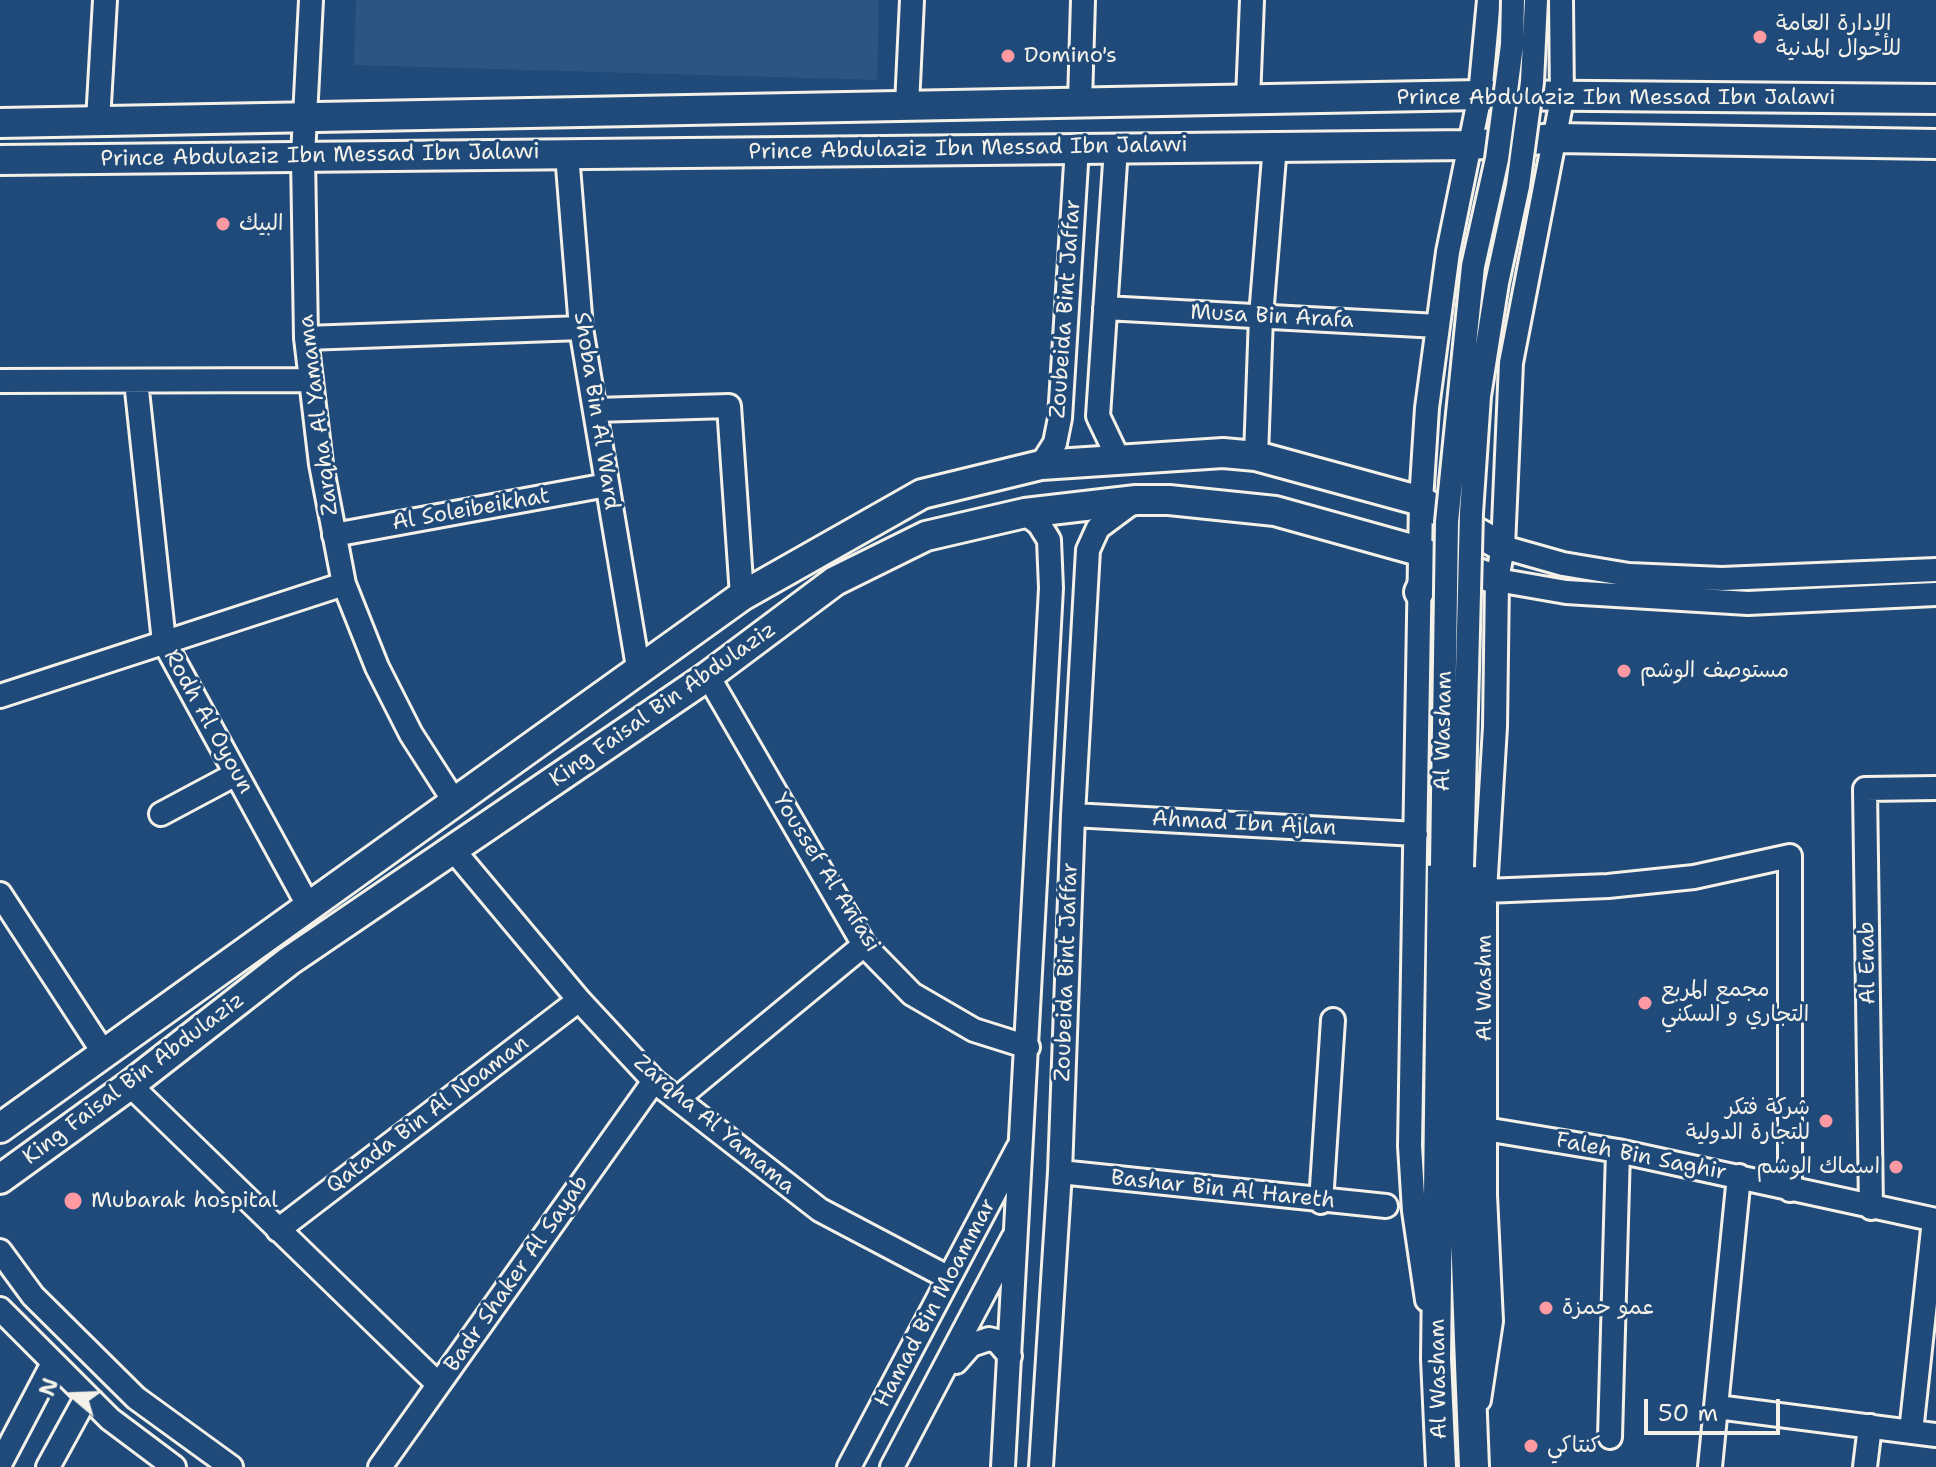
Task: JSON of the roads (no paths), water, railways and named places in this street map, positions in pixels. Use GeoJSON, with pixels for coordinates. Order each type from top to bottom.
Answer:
{"type":"FeatureCollection","features":[{"type":"Feature","properties":{"kind":"main road","name":"Prince Abdulaziz Ibn Messad Ibn Jalawi"},"geometry":{"type":"LineString","coordinates":[[0,123],[1480,95],[1562,99],[1936,99]]}},
{"type":"Feature","properties":{"kind":"main road","name":"Prince Abdulaziz Ibn Messad Ibn Jalawi"},"geometry":{"type":"LineString","coordinates":[[0,160],[1471,145],[1556,138],[1936,144]]}},
{"type":"Feature","properties":{"kind":"main road","name":"King Faisal Bin Abdulaziz"},"geometry":{"type":"LineString","coordinates":[[0,1128],[638,667],[742,596],[922,494],[1041,465],[1223,453],[1256,456],[1423,493],[1503,547]]}},
{"type":"Feature","properties":{"kind":"main road"},"geometry":{"type":"LineString","coordinates":[[1419,592],[1440,538],[1423,493]]}},
{"type":"Feature","properties":{"kind":"main road","name":"King Faisal Bin Abdulaziz"},"geometry":{"type":"LineString","coordinates":[[0,1179],[130,1085],[289,961],[455,852],[708,676],[835,581],[926,536],[1025,513],[1136,500],[1275,511],[1436,553],[1497,580]]}},
{"type":"Feature","properties":{"kind":"main road"},"geometry":{"type":"LineString","coordinates":[[1436,553],[1478,543],[1503,547]]}},
{"type":"Feature","properties":{"kind":"main road","name":"Al Washam"},"geometry":{"type":"LineString","coordinates":[[1452,867],[1474,1467]]}},
{"type":"Feature","properties":{"kind":"main road","name":"Al Washam"},"geometry":{"type":"LineString","coordinates":[[1441,1467],[1436,1359],[1452,867]]}},
{"type":"Feature","properties":{"kind":"street"},"geometry":{"type":"LineString","coordinates":[[98,121],[105,0]]}},
{"type":"Feature","properties":{"kind":"street","name":"Zarqha Al Yamama"},"geometry":{"type":"LineString","coordinates":[[311,0],[303,156],[306,338],[321,464],[344,584],[383,681],[411,734],[454,801]]}},
{"type":"Feature","properties":{"kind":"street"},"geometry":{"type":"LineString","coordinates":[[907,105],[912,0]]}},
{"type":"Feature","properties":{"kind":"street"},"geometry":{"type":"LineString","coordinates":[[1080,102],[1083,0]]}},
{"type":"Feature","properties":{"kind":"street"},"geometry":{"type":"LineString","coordinates":[[1248,99],[1252,0]]}},
{"type":"Feature","properties":{"kind":"street"},"geometry":{"type":"LineString","coordinates":[[1489,0],[1480,95],[1448,252],[1427,408],[1423,493],[1463,509],[1490,501],[1506,477]]}},
{"type":"Feature","properties":{"kind":"street","name":"Al Washam"},"geometry":{"type":"LineString","coordinates":[[1452,867],[1447,522],[1473,266],[1497,159],[1512,45],[1513,0]]}},
{"type":"Feature","properties":{"kind":"street","name":"Al Washam"},"geometry":{"type":"LineString","coordinates":[[1452,867],[1479,396],[1497,283],[1518,186],[1532,82],[1536,0]]}},
{"type":"Feature","properties":{"kind":"street"},"geometry":{"type":"LineString","coordinates":[[1561,0],[1562,99],[1511,363],[1503,547],[1563,564],[1629,575],[1722,579],[1936,570]]}},
{"type":"Feature","properties":{"kind":"street"},"geometry":{"type":"LineString","coordinates":[[1256,456],[1261,316],[1275,145]]}},
{"type":"Feature","properties":{"kind":"street","name":"Zoubeida Bint Jaffar"},"geometry":{"type":"LineString","coordinates":[[1041,465],[1055,443],[1061,393],[1077,148]]}},
{"type":"Feature","properties":{"kind":"street","name":"Zoubeida Bint Jaffar"},"geometry":{"type":"LineString","coordinates":[[1116,148],[1098,416],[1118,458]]}},
{"type":"Feature","properties":{"kind":"street","name":"Shoba Bin Al Ward"},"geometry":{"type":"LineString","coordinates":[[567,154],[581,328],[638,667]]}},
{"type":"Feature","properties":{"kind":"street","name":"Musa Bin Arafa"},"geometry":{"type":"LineString","coordinates":[[1105,308],[1438,326]]}},
{"type":"Feature","properties":{"kind":"street"},"geometry":{"type":"LineString","coordinates":[[306,338],[581,328]]}},
{"type":"Feature","properties":{"kind":"street"},"geometry":{"type":"LineString","coordinates":[[0,381],[311,380]]}},
{"type":"Feature","properties":{"kind":"street","name":"Rodh Al Oyoun"},"geometry":{"type":"LineString","coordinates":[[136,381],[164,642],[309,907]]}},
{"type":"Feature","properties":{"kind":"street"},"geometry":{"type":"LineString","coordinates":[[1061,393],[1065,403],[1079,411],[1094,405],[1100,393]]}},
{"type":"Feature","properties":{"kind":"street"},"geometry":{"type":"LineString","coordinates":[[595,410],[729,406],[742,596]]}},
{"type":"Feature","properties":{"kind":"street","name":"Al Soleibeikhat"},"geometry":{"type":"LineString","coordinates":[[334,535],[607,485]]}},
{"type":"Feature","properties":{"kind":"street","name":"Zoubeida Bint Jaffar"},"geometry":{"type":"LineString","coordinates":[[1041,1462],[1060,1172],[1073,815],[1086,582],[1091,538],[1108,519],[1136,500]]}},
{"type":"Feature","properties":{"kind":"street","name":"Zoubeida Bint Jaffar"},"geometry":{"type":"LineString","coordinates":[[1004,1462],[1051,588],[1049,540],[1039,524],[1025,513]]}},
{"type":"Feature","properties":{"kind":"street","name":"Al Washm"},"geometry":{"type":"LineString","coordinates":[[1472,1428],[1483,1380],[1491,1321],[1485,1129],[1485,891],[1495,727],[1497,580],[1503,547]]}},
{"type":"Feature","properties":{"kind":"street"},"geometry":{"type":"LineString","coordinates":[[1051,588],[1058,572],[1067,567],[1081,572],[1086,582]]}},
{"type":"Feature","properties":{"kind":"street"},"geometry":{"type":"LineString","coordinates":[[1497,580],[1566,592],[1748,603],[1936,594]]}},
{"type":"Feature","properties":{"kind":"street"},"geometry":{"type":"LineString","coordinates":[[0,696],[344,584]]}},
{"type":"Feature","properties":{"kind":"street"},"geometry":{"type":"LineString","coordinates":[[1419,592],[1410,1146],[1414,1211],[1436,1359]]}},
{"type":"Feature","properties":{"kind":"street","name":"Youssef Al Anfasi"},"geometry":{"type":"LineString","coordinates":[[708,676],[864,945],[912,994],[974,1030],[1028,1047]]}},
{"type":"Feature","properties":{"kind":"street"},"geometry":{"type":"LineString","coordinates":[[1416,724],[1418,711],[1433,690],[1444,683],[1457,683],[1470,685],[1489,702],[1495,727]]}},
{"type":"Feature","properties":{"kind":"street"},"geometry":{"type":"LineString","coordinates":[[161,814],[236,774]]}},
{"type":"Feature","properties":{"kind":"street","name":"Al Enab"},"geometry":{"type":"LineString","coordinates":[[1871,1208],[1865,789],[1936,788]]}},
{"type":"Feature","properties":{"kind":"street","name":"Ahmad Ibn Ajlan"},"geometry":{"type":"LineString","coordinates":[[1073,815],[1416,834]]}},
{"type":"Feature","properties":{"kind":"street","name":"Zarqha Al Yamama"},"geometry":{"type":"LineString","coordinates":[[455,852],[579,1000],[654,1081],[820,1210],[949,1278]]}},
{"type":"Feature","properties":{"kind":"street"},"geometry":{"type":"LineString","coordinates":[[1485,891],[1608,886],[1694,877],[1790,856],[1790,1190]]}},
{"type":"Feature","properties":{"kind":"street"},"geometry":{"type":"LineString","coordinates":[[0,894],[105,1055]]}},
{"type":"Feature","properties":{"kind":"street"},"geometry":{"type":"LineString","coordinates":[[677,1099],[864,945]]}},
{"type":"Feature","properties":{"kind":"street","name":"Qatada Bin Al Noaman"},"geometry":{"type":"LineString","coordinates":[[278,1230],[579,1000]]}},
{"type":"Feature","properties":{"kind":"street"},"geometry":{"type":"LineString","coordinates":[[1321,1202],[1333,1020]]}},
{"type":"Feature","properties":{"kind":"street","name":"Badr Shaker Al Sayab"},"geometry":{"type":"LineString","coordinates":[[380,1467],[654,1081]]}},
{"type":"Feature","properties":{"kind":"street"},"geometry":{"type":"LineString","coordinates":[[130,1085],[438,1384]]}},
{"type":"Feature","properties":{"kind":"street","name":"Faleh Bin Saghir"},"geometry":{"type":"LineString","coordinates":[[1485,1129],[1618,1151],[1935,1220]]}},
{"type":"Feature","properties":{"kind":"street","name":"Hamad Bin Moammar"},"geometry":{"type":"LineString","coordinates":[[849,1467],[1022,1140]]}},
{"type":"Feature","properties":{"kind":"street"},"geometry":{"type":"LineString","coordinates":[[1610,1437],[1618,1151]]}},
{"type":"Feature","properties":{"kind":"street","name":"Bashar Bin Al Hareth"},"geometry":{"type":"LineString","coordinates":[[1060,1172],[1321,1202],[1386,1206]]}},
{"type":"Feature","properties":{"kind":"street"},"geometry":{"type":"LineString","coordinates":[[1710,1467],[1739,1176]]}},
{"type":"Feature","properties":{"kind":"street"},"geometry":{"type":"LineString","coordinates":[[1911,1432],[1935,1220]]}},
{"type":"Feature","properties":{"kind":"street","name":"Hamad Bin Moammar"},"geometry":{"type":"LineString","coordinates":[[892,1467],[1017,1231]]}},
{"type":"Feature","properties":{"kind":"street"},"geometry":{"type":"LineString","coordinates":[[3,1259],[33,1296],[136,1398],[231,1467]]}},
{"type":"Feature","properties":{"kind":"street"},"geometry":{"type":"LineString","coordinates":[[0,1309],[110,1419],[174,1467]]}},
{"type":"Feature","properties":{"kind":"street"},"geometry":{"type":"LineString","coordinates":[[936,1384],[971,1345],[981,1341],[997,1341],[1009,1362],[1014,1385],[1028,1393],[1042,1384],[1047,1365]]}},
{"type":"Feature","properties":{"kind":"street"},"geometry":{"type":"LineString","coordinates":[[0,1464],[53,1363]]}},
{"type":"Feature","properties":{"kind":"street"},"geometry":{"type":"LineString","coordinates":[[48,1467],[87,1396]]}},
{"type":"Feature","properties":{"kind":"street"},"geometry":{"type":"LineString","coordinates":[[1717,1407],[1936,1435]]}},
{"type":"Feature","properties":{"kind":"street"},"geometry":{"type":"LineString","coordinates":[[1865,1467],[1870,1426]]}},
{"type":"Feature","properties":{"kind":"street"},"geometry":{"type":"LineString","coordinates":[[1004,1462],[1010,1437],[1018,1432],[1036,1438],[1041,1462]]}},
{"type":"Feature","properties":{"kind":"place","name":"الإدارة العامة للأحوال المدنية"},"geometry":{"type":"Point","coordinates":[1760,37]}},
{"type":"Feature","properties":{"kind":"place","name":"Domino's"},"geometry":{"type":"Point","coordinates":[1008,56]}},
{"type":"Feature","properties":{"kind":"place","name":"البيك"},"geometry":{"type":"Point","coordinates":[223,224]}},
{"type":"Feature","properties":{"kind":"place","name":"مستوصف الوشم"},"geometry":{"type":"Point","coordinates":[1624,671]}},
{"type":"Feature","properties":{"kind":"place","name":"مجمع المربع التجاري و السكني"},"geometry":{"type":"Point","coordinates":[1645,1003]}},
{"type":"Feature","properties":{"kind":"place","name":"شركة فتكر للتجارة الدولية"},"geometry":{"type":"Point","coordinates":[1826,1121]}},
{"type":"Feature","properties":{"kind":"place","name":"اسماك الوشم"},"geometry":{"type":"Point","coordinates":[1896,1167]}},
{"type":"Feature","properties":{"kind":"place","name":"Mubarak hospital"},"geometry":{"type":"Point","coordinates":[73,1201]}},
{"type":"Feature","properties":{"kind":"place","name":"عمو حمزة"},"geometry":{"type":"Point","coordinates":[1546,1308]}},
{"type":"Feature","properties":{"kind":"place","name":"كنتاكي"},"geometry":{"type":"Point","coordinates":[1531,1446]}}]}
